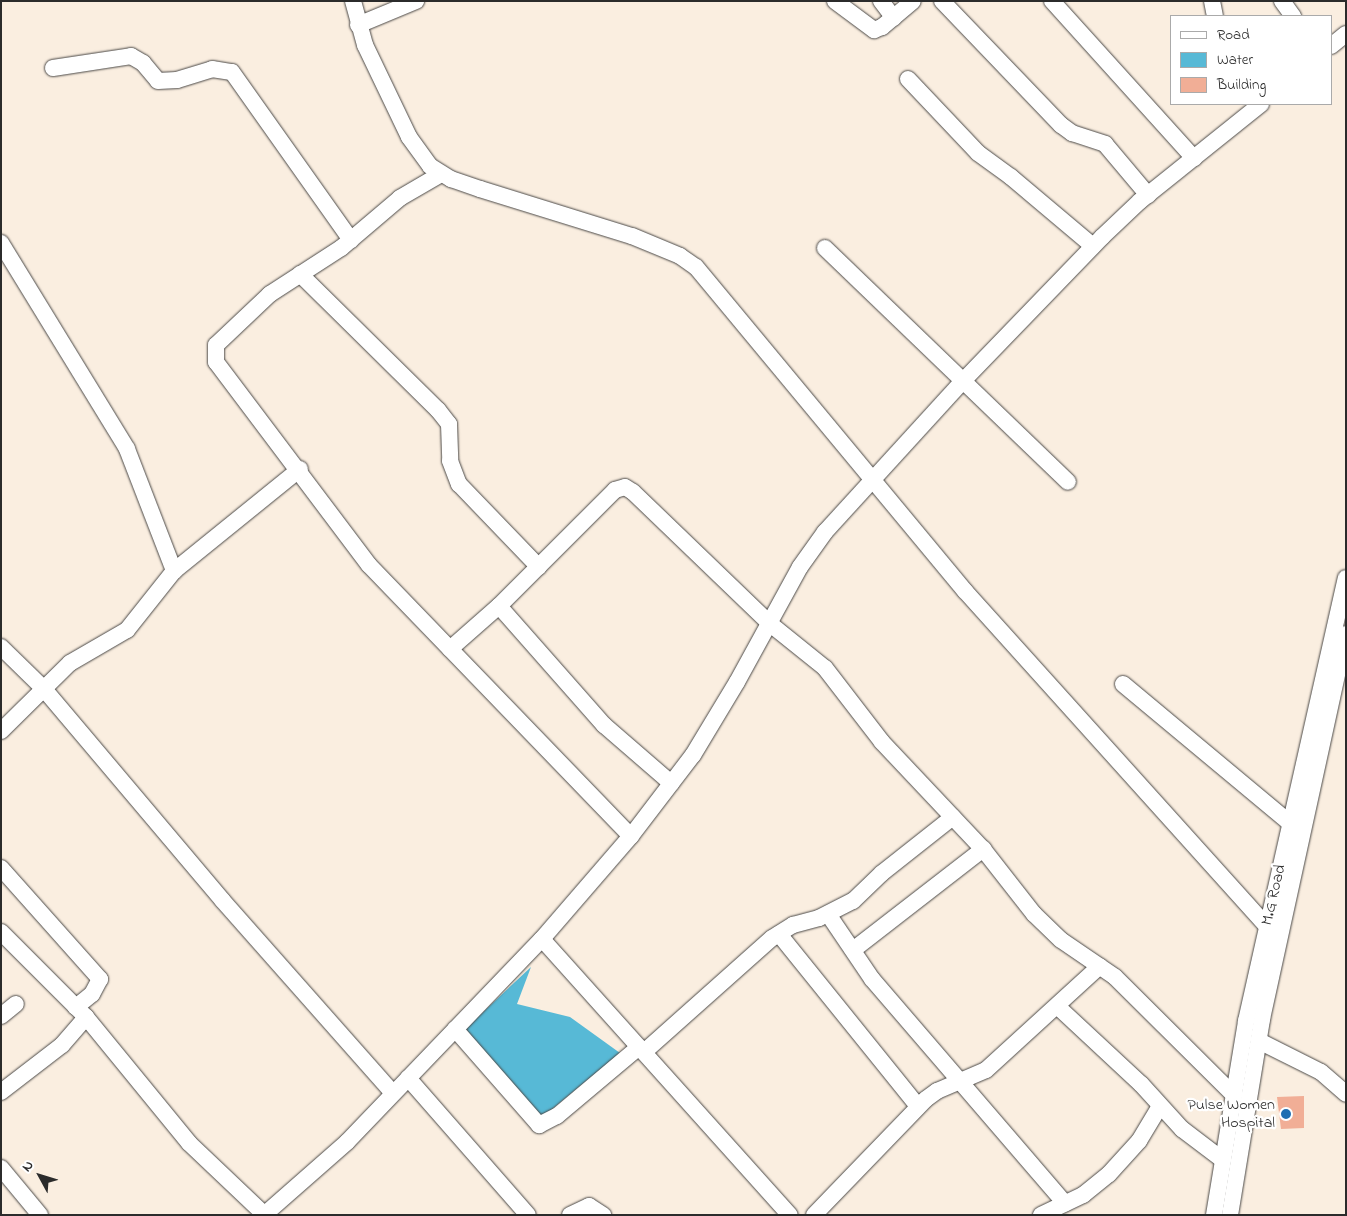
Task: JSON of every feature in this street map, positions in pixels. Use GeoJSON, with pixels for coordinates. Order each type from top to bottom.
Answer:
{"type":"FeatureCollection","features":[{"type":"Feature","properties":{"kind":"street"},"geometry":{"type":"LineString","coordinates":[[353,1],[358,25],[409,138],[423,157],[441,174],[632,236],[680,256],[696,267],[989,619],[1267,926]]}},
{"type":"Feature","properties":{"kind":"street"},"geometry":{"type":"LineString","coordinates":[[358,25],[416,1]]}},
{"type":"Feature","properties":{"kind":"street"},"geometry":{"type":"LineString","coordinates":[[835,1],[874,30],[894,18],[913,1]]}},
{"type":"Feature","properties":{"kind":"street"},"geometry":{"type":"LineString","coordinates":[[881,1],[894,18]]}},
{"type":"Feature","properties":{"kind":"street"},"geometry":{"type":"LineString","coordinates":[[942,1],[1060,125],[1072,133],[1105,144],[1148,195]]}},
{"type":"Feature","properties":{"kind":"street"},"geometry":{"type":"LineString","coordinates":[[1052,1],[1194,158]]}},
{"type":"Feature","properties":{"kind":"street"},"geometry":{"type":"LineString","coordinates":[[1212,1],[1215,15]]}},
{"type":"Feature","properties":{"kind":"street"},"geometry":{"type":"LineString","coordinates":[[1282,1],[1292,15]]}},
{"type":"Feature","properties":{"kind":"street"},"geometry":{"type":"LineString","coordinates":[[1332,45],[1346,34]]}},
{"type":"Feature","properties":{"kind":"street"},"geometry":{"type":"LineString","coordinates":[[53,68],[130,56],[143,63],[158,81],[177,80],[212,69],[232,72],[351,240]]}},
{"type":"Feature","properties":{"kind":"street"},"geometry":{"type":"LineString","coordinates":[[908,80],[978,154],[1011,177],[1093,246]]}},
{"type":"Feature","properties":{"kind":"street"},"geometry":{"type":"LineString","coordinates":[[1,932],[81,1012],[189,1143],[265,1215],[347,1142],[542,938],[631,836],[706,734],[810,550],[872,479],[1093,246],[1148,195],[1260,105]]}},
{"type":"Feature","properties":{"kind":"street"},"geometry":{"type":"LineString","coordinates":[[441,174],[400,198],[351,240],[270,294],[238,322],[216,345],[214,353],[222,371],[300,469],[369,565],[631,836]]}},
{"type":"Feature","properties":{"kind":"street"},"geometry":{"type":"LineString","coordinates":[[1,243],[127,449],[174,570]]}},
{"type":"Feature","properties":{"kind":"street"},"geometry":{"type":"LineString","coordinates":[[825,248],[1068,482]]}},
{"type":"Feature","properties":{"kind":"street"},"geometry":{"type":"LineString","coordinates":[[300,274],[449,424],[450,461],[459,484],[539,567]]}},
{"type":"Feature","properties":{"kind":"street"},"geometry":{"type":"LineString","coordinates":[[1,731],[70,663],[127,630],[174,570],[300,469]]}},
{"type":"Feature","properties":{"kind":"street"},"geometry":{"type":"LineString","coordinates":[[450,649],[499,606],[615,490],[625,487],[644,500],[687,547],[769,623],[825,668],[882,742],[983,849],[1034,914],[1061,940],[1100,966],[1234,1095]]}},
{"type":"Feature","properties":{"kind":"street","name":"M.G Road"},"geometry":{"type":"LineString","coordinates":[[1214,1215],[1234,1095],[1254,1036],[1328,687],[1346,578]]}},
{"type":"Feature","properties":{"kind":"street"},"geometry":{"type":"LineString","coordinates":[[499,606],[598,719],[671,783]]}},
{"type":"Feature","properties":{"kind":"street","name":"M.G Road"},"geometry":{"type":"LineString","coordinates":[[1230,1215],[1267,926],[1290,823],[1328,687],[1346,636]]}},
{"type":"Feature","properties":{"kind":"street"},"geometry":{"type":"LineString","coordinates":[[1,647],[44,688],[192,865],[393,1093]]}},
{"type":"Feature","properties":{"kind":"street"},"geometry":{"type":"LineString","coordinates":[[1123,684],[1290,823]]}},
{"type":"Feature","properties":{"kind":"street"},"geometry":{"type":"LineString","coordinates":[[454,1029],[539,1125],[557,1116],[779,934],[828,914],[853,901],[882,873],[953,817]]}},
{"type":"Feature","properties":{"kind":"street"},"geometry":{"type":"LineString","coordinates":[[854,950],[983,849]]}},
{"type":"Feature","properties":{"kind":"street"},"geometry":{"type":"LineString","coordinates":[[1,868],[100,979],[62,1045],[1,1092]]}},
{"type":"Feature","properties":{"kind":"street"},"geometry":{"type":"LineString","coordinates":[[828,914],[872,979],[1065,1203]]}},
{"type":"Feature","properties":{"kind":"street"},"geometry":{"type":"LineString","coordinates":[[779,934],[918,1106]]}},
{"type":"Feature","properties":{"kind":"street"},"geometry":{"type":"LineString","coordinates":[[542,938],[790,1215]]}},
{"type":"Feature","properties":{"kind":"street"},"geometry":{"type":"LineString","coordinates":[[814,1215],[918,1106],[937,1091],[960,1083],[986,1070],[1100,966]]}},
{"type":"Feature","properties":{"kind":"street"},"geometry":{"type":"LineString","coordinates":[[1,1016],[16,1004]]}},
{"type":"Feature","properties":{"kind":"street"},"geometry":{"type":"LineString","coordinates":[[1057,1006],[1141,1084],[1182,1129],[1223,1160]]}},
{"type":"Feature","properties":{"kind":"street"},"geometry":{"type":"LineString","coordinates":[[1254,1036],[1321,1072],[1346,1094]]}},
{"type":"Feature","properties":{"kind":"street"},"geometry":{"type":"LineString","coordinates":[[408,1078],[528,1215]]}},
{"type":"Feature","properties":{"kind":"street"},"geometry":{"type":"LineString","coordinates":[[1041,1215],[1095,1187],[1122,1162],[1160,1106]]}},
{"type":"Feature","properties":{"kind":"street"},"geometry":{"type":"LineString","coordinates":[[1,1168],[40,1215]]}},
{"type":"Feature","properties":{"kind":"street"},"geometry":{"type":"LineString","coordinates":[[570,1215],[589,1206],[604,1215]]}},
{"type":"Feature","properties":{"kind":"water"},"geometry":{"type":"Polygon","coordinates":[[[531,967],[517,1004],[570,1017],[620,1053],[545,1115],[533,1116],[465,1029],[531,967]]]}},
{"type":"Feature","properties":{"kind":"building"},"geometry":{"type":"Polygon","coordinates":[[[1304,1096],[1304,1128],[1281,1129],[1277,1097],[1304,1096]]]}},
{"type":"Feature","properties":{"kind":"place","name":"Pulse Women Hospital"},"geometry":{"type":"Point","coordinates":[1286,1114]}}]}
